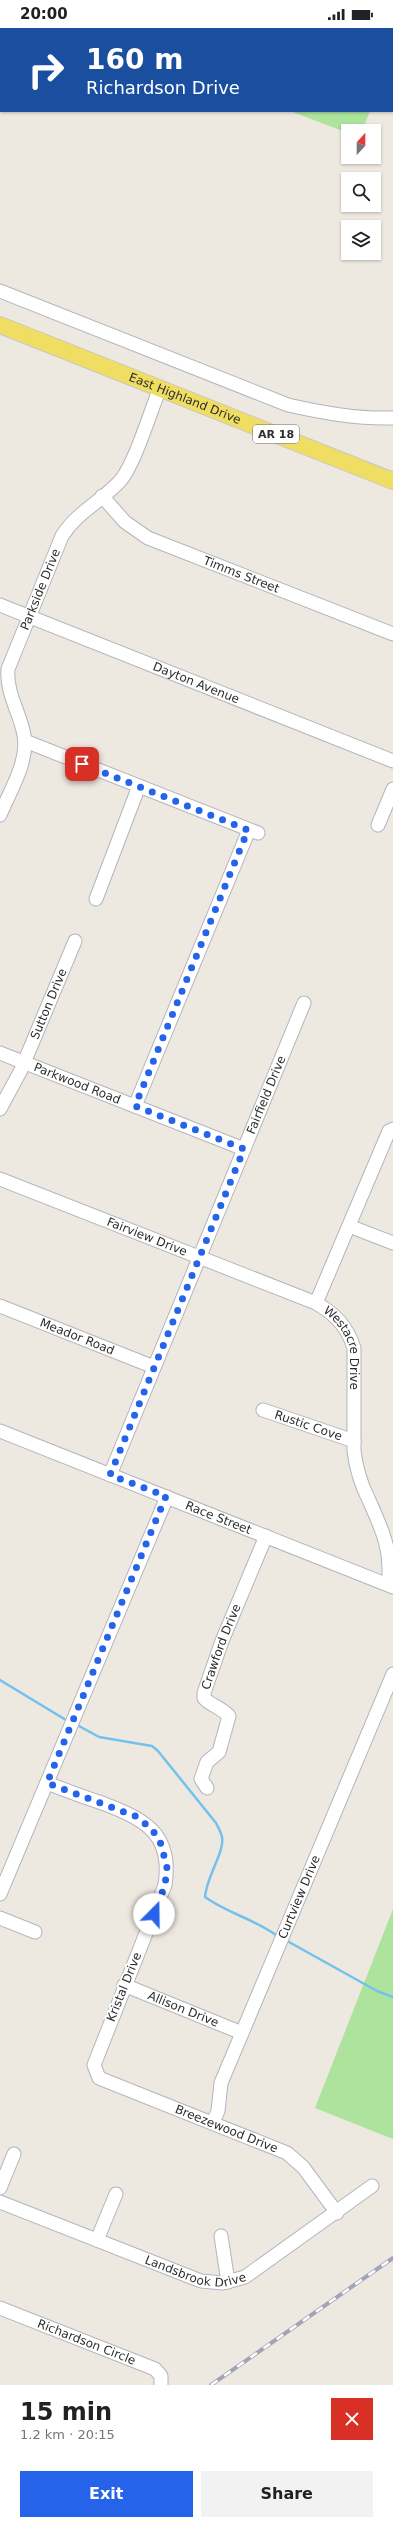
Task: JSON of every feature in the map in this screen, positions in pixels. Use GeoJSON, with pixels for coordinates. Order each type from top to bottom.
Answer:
{"type":"FeatureCollection","features":[{"type":"Feature","properties":{"kind":"main road","name":"East Highland Drive"},"geometry":{"type":"LineString","coordinates":[[0,325],[393,480]]}},
{"type":"Feature","properties":{"kind":"street"},"geometry":{"type":"LineString","coordinates":[[0,291],[288,405],[335,416],[370,419],[393,418]]}},
{"type":"Feature","properties":{"kind":"street","name":"Parkside Drive"},"geometry":{"type":"LineString","coordinates":[[0,814],[23,760],[25,741],[7,679],[8,669],[62,536],[76,517],[120,481],[127,472],[160,388]]}},
{"type":"Feature","properties":{"kind":"street","name":"Timms Street"},"geometry":{"type":"LineString","coordinates":[[102,496],[125,522],[148,538],[393,634]]}},
{"type":"Feature","properties":{"kind":"street","name":"Dayton Avenue"},"geometry":{"type":"LineString","coordinates":[[0,605],[393,761]]}},
{"type":"Feature","properties":{"kind":"street"},"geometry":{"type":"LineString","coordinates":[[25,741],[253,832],[135,1106]]}},
{"type":"Feature","properties":{"kind":"street"},"geometry":{"type":"LineString","coordinates":[[96,899],[139,786]]}},
{"type":"Feature","properties":{"kind":"street"},"geometry":{"type":"LineString","coordinates":[[378,825],[393,789]]}},
{"type":"Feature","properties":{"kind":"street","name":"Sutton Drive"},"geometry":{"type":"LineString","coordinates":[[0,1109],[24,1062],[75,941]]}},
{"type":"Feature","properties":{"kind":"street","name":"Fairfield Drive"},"geometry":{"type":"LineString","coordinates":[[110,1475],[304,1003]]}},
{"type":"Feature","properties":{"kind":"street","name":"Parkwood Road"},"geometry":{"type":"LineString","coordinates":[[0,1053],[244,1149]]}},
{"type":"Feature","properties":{"kind":"street","name":"Westacre Drive"},"geometry":{"type":"LineString","coordinates":[[391,1586],[393,1565],[392,1550],[386,1534],[367,1496],[356,1466],[354,1441],[354,1348],[350,1336],[336,1316],[316,1303],[390,1131],[393,1129]]}},
{"type":"Feature","properties":{"kind":"street","name":"Fairview Drive"},"geometry":{"type":"LineString","coordinates":[[0,1179],[316,1303]]}},
{"type":"Feature","properties":{"kind":"street"},"geometry":{"type":"LineString","coordinates":[[349,1226],[393,1243]]}},
{"type":"Feature","properties":{"kind":"street","name":"Meador Road"},"geometry":{"type":"LineString","coordinates":[[0,1306],[154,1367]]}},
{"type":"Feature","properties":{"kind":"street","name":"Rustic Cove"},"geometry":{"type":"LineString","coordinates":[[263,1410],[354,1441]]}},
{"type":"Feature","properties":{"kind":"street","name":"Race Street"},"geometry":{"type":"LineString","coordinates":[[0,1431],[391,1586]]}},
{"type":"Feature","properties":{"kind":"street"},"geometry":{"type":"LineString","coordinates":[[0,1894],[166,1496]]}},
{"type":"Feature","properties":{"kind":"street","name":"Crawford Drive"},"geometry":{"type":"LineString","coordinates":[[206,1788],[201,1779],[207,1762],[219,1752],[229,1716],[223,1708],[208,1702],[204,1698],[204,1693],[222,1641],[266,1536]]}},
{"type":"Feature","properties":{"kind":"street","name":"Curtview Drive"},"geometry":{"type":"LineString","coordinates":[[213,2122],[218,2111],[221,2083],[393,1674]]}},
{"type":"Feature","properties":{"kind":"street","name":"Kristal Drive"},"geometry":{"type":"LineString","coordinates":[[47,1783],[135,1816],[152,1829],[161,1844],[167,1864],[165,1885],[124,1985],[94,2065],[96,2073]]}},
{"type":"Feature","properties":{"kind":"street"},"geometry":{"type":"LineString","coordinates":[[0,1918],[35,1932]]}},
{"type":"Feature","properties":{"kind":"street","name":"Allison Drive"},"geometry":{"type":"LineString","coordinates":[[124,1985],[242,2033]]}},
{"type":"Feature","properties":{"kind":"street","name":"Breezewood Drive"},"geometry":{"type":"LineString","coordinates":[[96,2073],[101,2080],[213,2122],[292,2156],[303,2167],[337,2213]]}},
{"type":"Feature","properties":{"kind":"street"},"geometry":{"type":"LineString","coordinates":[[0,2188],[14,2154]]}},
{"type":"Feature","properties":{"kind":"street","name":"Landsbrook Drive"},"geometry":{"type":"LineString","coordinates":[[0,2202],[212,2284],[228,2282],[245,2277],[337,2213],[372,2186]]}},
{"type":"Feature","properties":{"kind":"street"},"geometry":{"type":"LineString","coordinates":[[97,2240],[116,2194]]}},
{"type":"Feature","properties":{"kind":"street"},"geometry":{"type":"LineString","coordinates":[[221,2236],[228,2282]]}},
{"type":"Feature","properties":{"kind":"street","name":"Richardson Circle"},"geometry":{"type":"LineString","coordinates":[[0,2308],[155,2369],[161,2376],[161,2385]]}},
{"type":"Feature","properties":{"kind":"green space"},"geometry":{"type":"Polygon","coordinates":[[[293,112],[370,112],[365,124],[341,124],[341,130],[293,112]]]}},
{"type":"Feature","properties":{"kind":"green space"},"geometry":{"type":"Polygon","coordinates":[[[393,1909],[393,2139],[315,2108],[393,1909]]]}},
{"type":"Feature","properties":{"kind":"waterway"},"geometry":{"type":"LineString","coordinates":[[0,1680],[66,1720]]}},
{"type":"Feature","properties":{"kind":"waterway"},"geometry":{"type":"LineString","coordinates":[[79,1726],[99,1737],[152,1746],[158,1751],[216,1823],[222,1835],[221,1850],[208,1881],[205,1897],[213,1903],[268,1929],[276,1935]]}},
{"type":"Feature","properties":{"kind":"waterway"},"geometry":{"type":"LineString","coordinates":[[289,1942],[377,1991],[393,1997]]}},
{"type":"Feature","properties":{"kind":"railway"},"geometry":{"type":"LineString","coordinates":[[211,2385],[393,2258]]}},
{"type":"Feature","properties":{"kind":"route"},"geometry":{"type":"LineString","coordinates":[[82,764],[248,830],[135,1106],[244,1149],[110,1475],[166,1496],[47,1783],[135,1816],[152,1829],[161,1844],[167,1864],[165,1885],[154,1914]]}}]}
